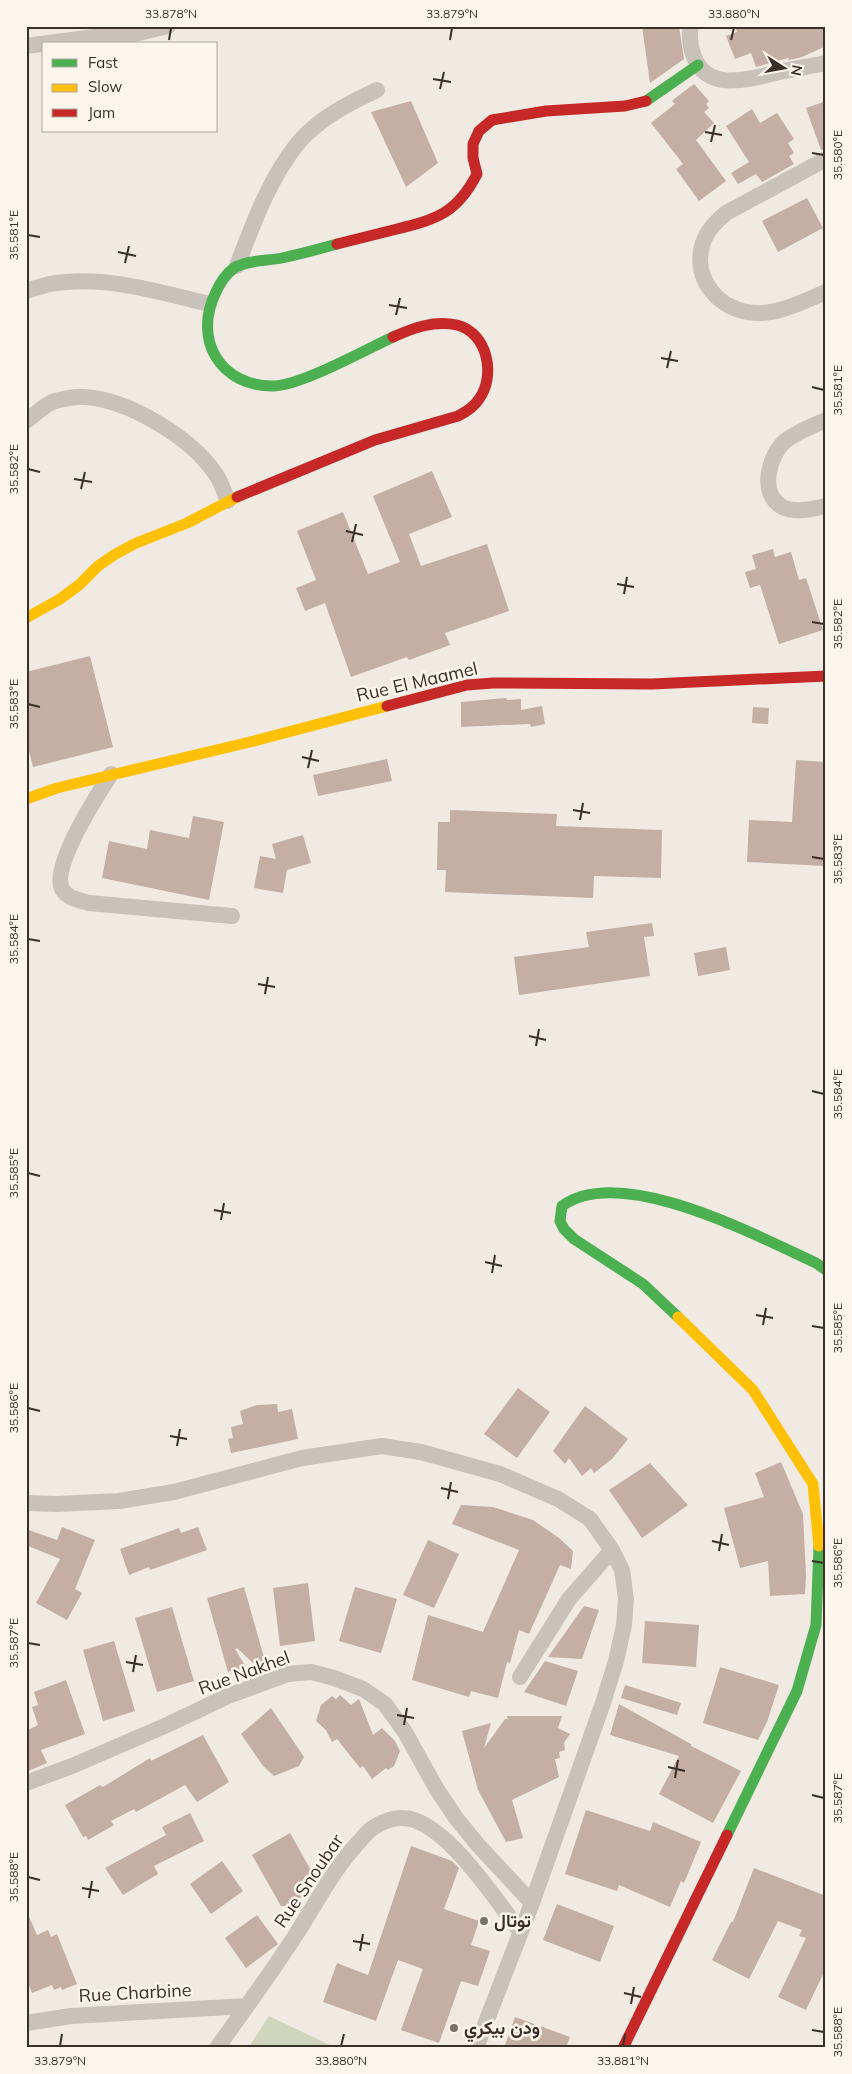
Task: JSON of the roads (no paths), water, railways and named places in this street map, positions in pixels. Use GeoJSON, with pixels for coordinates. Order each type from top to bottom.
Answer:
{"type":"FeatureCollection","features":[{"type":"Feature","properties":{"kind":"street"},"geometry":{"type":"LineString","coordinates":[[691,26],[690,41],[698,65],[714,78],[730,81],[749,80],[826,63]]}},
{"type":"Feature","properties":{"kind":"street"},"geometry":{"type":"LineString","coordinates":[[56,42],[102,36],[130,35],[165,27]]}},
{"type":"Feature","properties":{"kind":"street"},"geometry":{"type":"LineString","coordinates":[[26,46],[42,44]]}},
{"type":"Feature","properties":{"kind":"street"},"geometry":{"type":"LineString","coordinates":[[237,266],[279,258],[432,220],[449,211],[461,201],[470,188],[477,174],[472,157],[473,146],[477,134],[484,124],[492,120],[546,111],[625,106],[644,102],[698,65]]}},
{"type":"Feature","properties":{"kind":"street"},"geometry":{"type":"LineString","coordinates":[[26,618],[40,612],[67,594],[104,561],[122,550],[189,522],[228,501],[385,436],[462,413],[469,410],[479,398],[486,384],[489,370],[487,356],[480,341],[471,331],[457,324],[430,324],[404,332],[286,385],[273,387],[257,385],[240,379],[217,359],[210,346],[205,320],[209,304],[222,282],[237,266],[258,210],[298,143],[314,128],[352,101],[377,90]]}},
{"type":"Feature","properties":{"kind":"street"},"geometry":{"type":"LineString","coordinates":[[826,159],[726,213],[714,224],[703,241],[700,257],[703,276],[710,291],[724,304],[740,311],[757,314],[780,311],[826,292]]}},
{"type":"Feature","properties":{"kind":"street"},"geometry":{"type":"LineString","coordinates":[[26,290],[55,283],[86,281],[130,285],[209,304]]}},
{"type":"Feature","properties":{"kind":"street"},"geometry":{"type":"LineString","coordinates":[[26,421],[53,402],[84,396],[110,401],[133,410],[164,428],[202,458],[216,474],[228,501]]}},
{"type":"Feature","properties":{"kind":"street"},"geometry":{"type":"LineString","coordinates":[[826,420],[803,430],[784,442],[770,462],[768,481],[770,495],[780,505],[794,511],[826,506]]}},
{"type":"Feature","properties":{"kind":"street","name":"Rue El Maamel"},"geometry":{"type":"LineString","coordinates":[[26,799],[57,788],[111,774],[254,741],[467,686],[493,683],[652,684],[826,676]]}},
{"type":"Feature","properties":{"kind":"street"},"geometry":{"type":"LineString","coordinates":[[111,774],[91,805],[68,852],[60,883],[63,891],[75,900],[89,903],[232,916]]}},
{"type":"Feature","properties":{"kind":"street"},"geometry":{"type":"LineString","coordinates":[[623,2048],[797,1691],[816,1625],[820,1556],[813,1484],[753,1390],[643,1284],[574,1239],[564,1229],[560,1221],[562,1206],[573,1198],[586,1194],[619,1193],[651,1198],[703,1212],[816,1263],[826,1270]]}},
{"type":"Feature","properties":{"kind":"street"},"geometry":{"type":"LineString","coordinates":[[26,1502],[57,1504],[119,1500],[174,1492],[302,1458],[382,1446],[401,1448],[462,1462],[500,1474],[558,1499],[590,1519],[612,1550],[622,1570],[626,1599],[624,1625],[603,1703],[532,1902],[476,2048]]}},
{"type":"Feature","properties":{"kind":"street"},"geometry":{"type":"LineString","coordinates":[[520,1677],[569,1599],[612,1550]]}},
{"type":"Feature","properties":{"kind":"street","name":"Rue Nakhel"},"geometry":{"type":"LineString","coordinates":[[26,1783],[72,1766],[158,1729],[228,1696],[288,1674],[311,1672],[363,1689],[385,1704],[405,1732],[436,1788],[456,1818],[478,1845],[532,1902]]}},
{"type":"Feature","properties":{"kind":"street","name":"Rue Snoubar"},"geometry":{"type":"LineString","coordinates":[[217,2048],[297,1933],[344,1859],[370,1830],[385,1820],[400,1818],[412,1820],[426,1825],[438,1833],[477,1876],[520,1931]]}},
{"type":"Feature","properties":{"kind":"street","name":"Rue Charbine"},"geometry":{"type":"LineString","coordinates":[[26,2023],[71,2016],[247,2006]]}},
{"type":"Feature","properties":{"kind":"place","name":"توتال"},"geometry":{"type":"Point","coordinates":[484,1921]}},
{"type":"Feature","properties":{"kind":"place","name":"ودن بيكري"},"geometry":{"type":"Point","coordinates":[454,2028]}}]}
